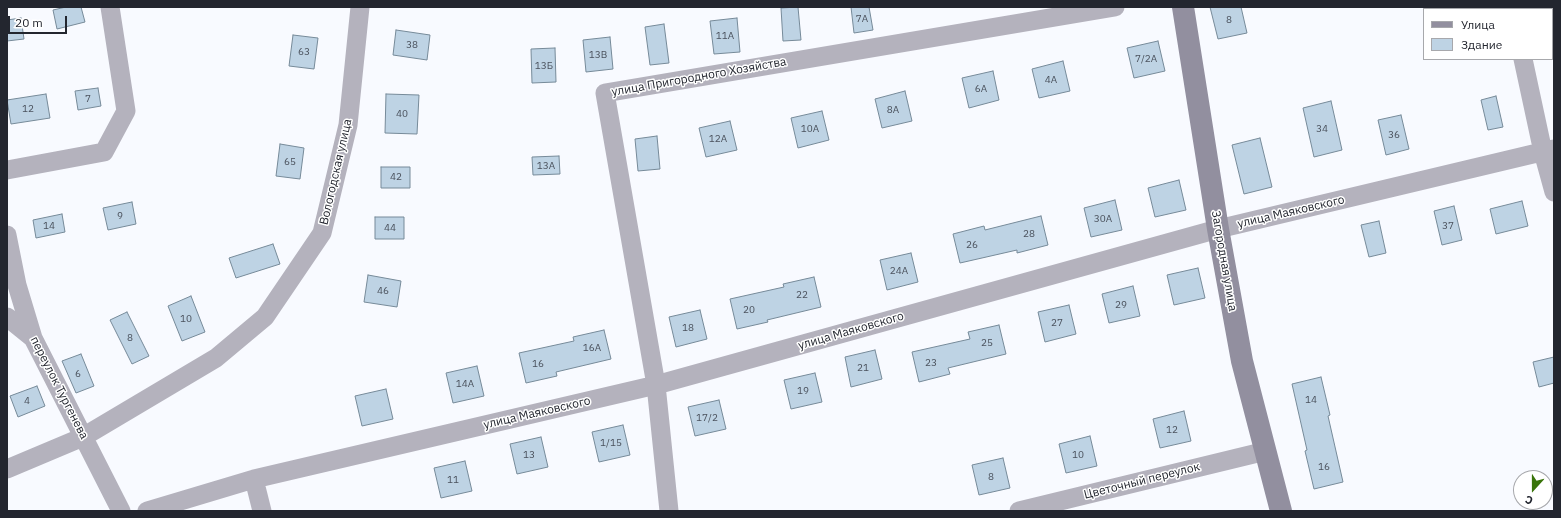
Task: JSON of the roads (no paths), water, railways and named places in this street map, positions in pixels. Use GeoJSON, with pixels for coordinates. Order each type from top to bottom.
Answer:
{"type":"FeatureCollection","features":[{"type":"Feature","properties":{"kind":"street"},"geometry":{"type":"LineString","coordinates":[[7,170],[104,152],[126,111],[110,7]]}},
{"type":"Feature","properties":{"kind":"street","name":"Вологодская улица"},"geometry":{"type":"LineString","coordinates":[[83,437],[216,358],[265,317],[322,233],[348,125],[360,7]]}},
{"type":"Feature","properties":{"kind":"street","name":"улица Пригородного Хозяйства"},"geometry":{"type":"LineString","coordinates":[[669,511],[656,385],[605,93],[1115,7]]}},
{"type":"Feature","properties":{"kind":"street","name":"Загородная улица"},"geometry":{"type":"LineString","coordinates":[[1183,7],[1218,229],[1242,361],[1280,511]]}},
{"type":"Feature","properties":{"kind":"street"},"geometry":{"type":"LineString","coordinates":[[1523,60],[1549,150],[1554,192]]}},
{"type":"Feature","properties":{"kind":"street","name":"улица Маяковского"},"geometry":{"type":"LineString","coordinates":[[147,511],[254,480],[656,385],[1218,229],[1549,150]]}},
{"type":"Feature","properties":{"kind":"street","name":"переулок Тургенева"},"geometry":{"type":"LineString","coordinates":[[7,235],[17,285],[32,338],[121,511]]}},
{"type":"Feature","properties":{"kind":"street"},"geometry":{"type":"LineString","coordinates":[[7,317],[32,338]]}},
{"type":"Feature","properties":{"kind":"street"},"geometry":{"type":"LineString","coordinates":[[7,469],[83,437]]}},
{"type":"Feature","properties":{"kind":"street","name":"Цветочный переулок"},"geometry":{"type":"LineString","coordinates":[[1019,511],[1266,451]]}},
{"type":"Feature","properties":{"kind":"street"},"geometry":{"type":"LineString","coordinates":[[254,480],[262,511]]}}]}
